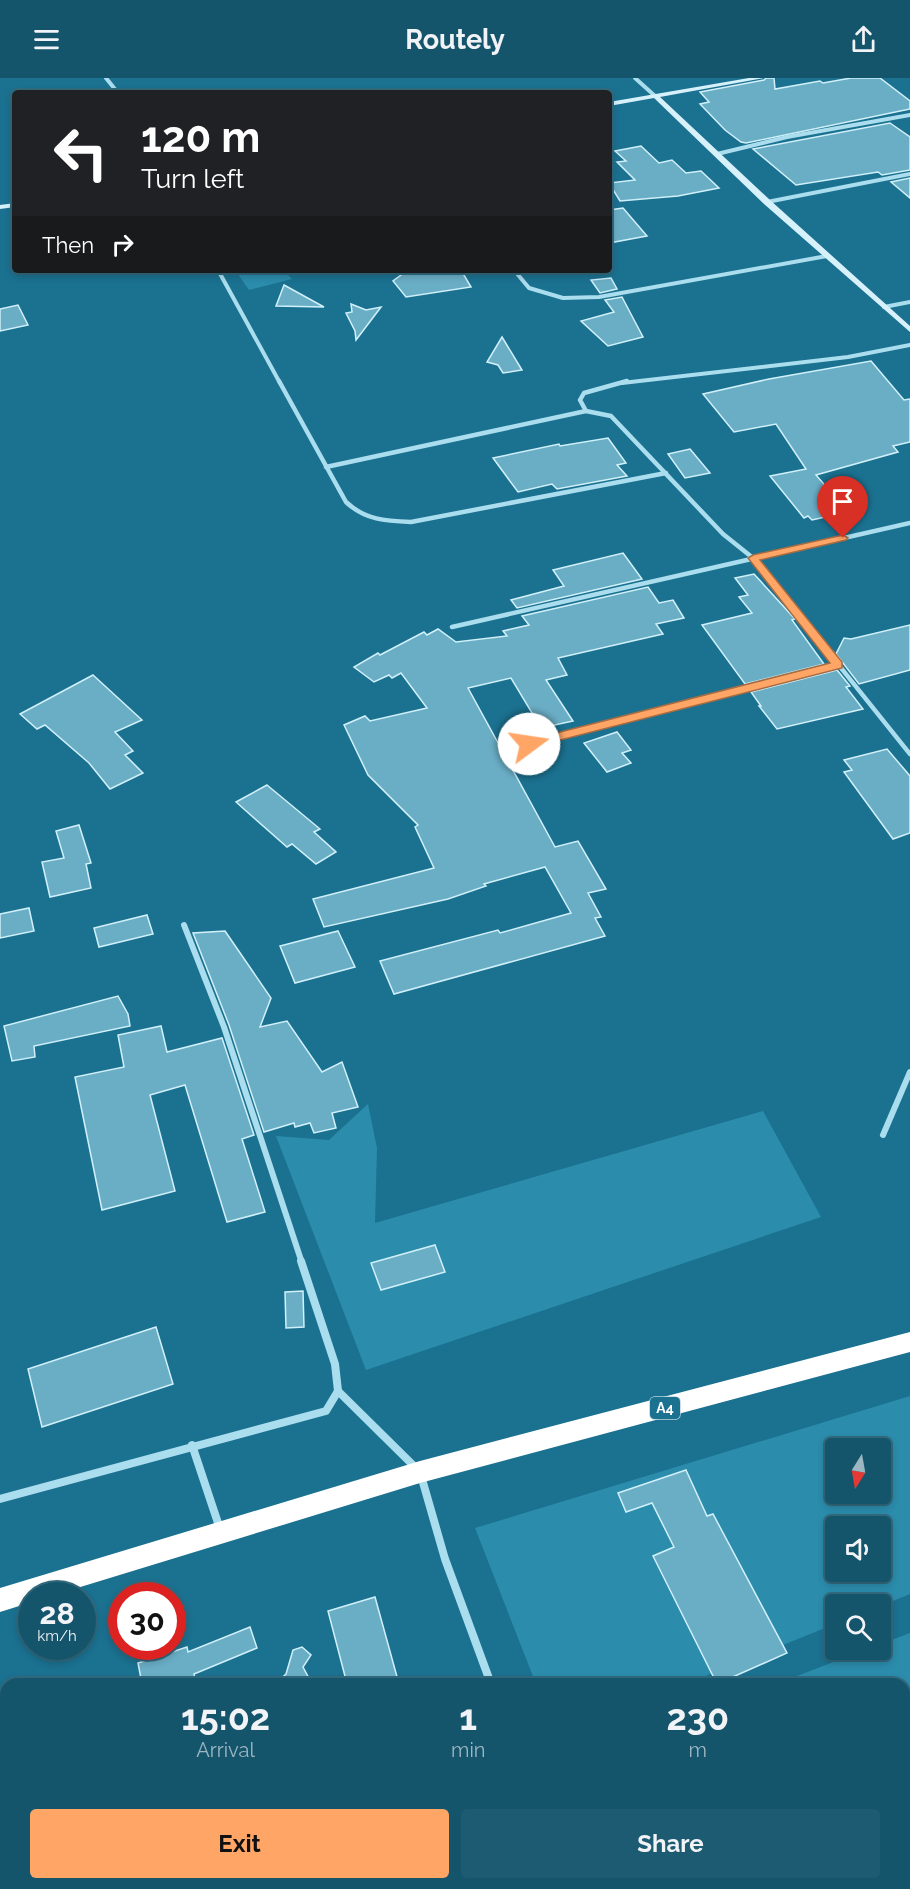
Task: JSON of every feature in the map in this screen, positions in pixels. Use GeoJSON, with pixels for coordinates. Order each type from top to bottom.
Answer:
{"type":"FeatureCollection","features":[{"type":"Feature","properties":{"kind":"highway","name":"A4"},"geometry":{"type":"LineString","coordinates":[[0,1600],[420,1472],[910,1342]]}},
{"type":"Feature","properties":{"kind":"street"},"geometry":{"type":"LineString","coordinates":[[106,78],[116,90]]}},
{"type":"Feature","properties":{"kind":"street"},"geometry":{"type":"LineString","coordinates":[[635,78],[767,202],[910,330]]}},
{"type":"Feature","properties":{"kind":"street"},"geometry":{"type":"LineString","coordinates":[[612,103],[761,78]]}},
{"type":"Feature","properties":{"kind":"street"},"geometry":{"type":"LineString","coordinates":[[717,154],[787,137],[910,115]]}},
{"type":"Feature","properties":{"kind":"street"},"geometry":{"type":"LineString","coordinates":[[767,202],[910,174]]}},
{"type":"Feature","properties":{"kind":"street"},"geometry":{"type":"LineString","coordinates":[[517,273],[530,288],[552,295],[563,298],[599,297],[827,256]]}},
{"type":"Feature","properties":{"kind":"street"},"geometry":{"type":"LineString","coordinates":[[220,273],[326,468],[346,502],[358,515],[380,520],[411,522],[666,473]]}},
{"type":"Feature","properties":{"kind":"street"},"geometry":{"type":"LineString","coordinates":[[884,307],[910,302]]}},
{"type":"Feature","properties":{"kind":"street"},"geometry":{"type":"LineString","coordinates":[[586,411],[580,400],[584,393],[632,380],[848,357],[910,345]]}},
{"type":"Feature","properties":{"kind":"street"},"geometry":{"type":"LineString","coordinates":[[326,468],[586,411],[611,416],[723,534],[753,558],[910,754]]}},
{"type":"Feature","properties":{"kind":"street"},"geometry":{"type":"LineString","coordinates":[[452,627],[910,523]]}},
{"type":"Feature","properties":{"kind":"street"},"geometry":{"type":"LineString","coordinates":[[529,744],[837,665]]}},
{"type":"Feature","properties":{"kind":"street"},"geometry":{"type":"LineString","coordinates":[[0,1499],[192,1445],[326,1411],[338,1391],[335,1364],[313,1296],[224,1027],[184,925]]}},
{"type":"Feature","properties":{"kind":"street"},"geometry":{"type":"LineString","coordinates":[[883,1135],[910,1072]]}},
{"type":"Feature","properties":{"kind":"street"},"geometry":{"type":"LineString","coordinates":[[338,1391],[420,1472],[445,1559],[489,1678]]}},
{"type":"Feature","properties":{"kind":"street"},"geometry":{"type":"LineString","coordinates":[[192,1445],[221,1533]]}},
{"type":"Feature","properties":{"kind":"shaded area"},"geometry":{"type":"Polygon","coordinates":[[[237,273],[286,273],[292,279],[249,290],[237,273]]]}},
{"type":"Feature","properties":{"kind":"shaded area"},"geometry":{"type":"Polygon","coordinates":[[[368,1104],[377,1148],[375,1223],[763,1111],[821,1217],[366,1370],[276,1136],[329,1140],[368,1104]]]}},
{"type":"Feature","properties":{"kind":"shaded area"},"geometry":{"type":"Polygon","coordinates":[[[910,1396],[910,1594],[891,1602],[891,1594],[825,1594],[825,1628],[701,1678],[534,1678],[475,1528],[910,1396]]]}},
{"type":"Feature","properties":{"kind":"shaded area"},"geometry":{"type":"Polygon","coordinates":[[[910,1633],[910,1678],[792,1678],[839,1660],[891,1660],[891,1640],[910,1633]]]}},
{"type":"Feature","properties":{"kind":"building"},"geometry":{"type":"Polygon","coordinates":[[[774,78],[775,89],[820,81],[823,83],[851,78],[880,78],[910,101],[910,109],[746,143],[725,130],[700,104],[709,102],[700,92],[774,78]]]}},
{"type":"Feature","properties":{"kind":"building"},"geometry":{"type":"Polygon","coordinates":[[[890,123],[910,137],[910,170],[882,175],[878,172],[796,185],[753,149],[890,123]]]}},
{"type":"Feature","properties":{"kind":"building"},"geometry":{"type":"Polygon","coordinates":[[[641,146],[659,163],[672,160],[686,173],[701,171],[719,188],[678,196],[620,201],[612,188],[612,183],[635,180],[617,162],[626,161],[615,151],[641,146]]]}},
{"type":"Feature","properties":{"kind":"building"},"geometry":{"type":"Polygon","coordinates":[[[910,178],[910,198],[891,182],[910,178]]]}},
{"type":"Feature","properties":{"kind":"building"},"geometry":{"type":"Polygon","coordinates":[[[623,208],[647,236],[612,242],[612,210],[623,208]]]}},
{"type":"Feature","properties":{"kind":"building"},"geometry":{"type":"Polygon","coordinates":[[[404,273],[463,273],[471,287],[406,297],[393,281],[404,273]]]}},
{"type":"Feature","properties":{"kind":"building"},"geometry":{"type":"Polygon","coordinates":[[[611,278],[617,289],[600,293],[591,280],[611,278]]]}},
{"type":"Feature","properties":{"kind":"building"},"geometry":{"type":"Polygon","coordinates":[[[284,285],[324,307],[276,306],[284,285]]]}},
{"type":"Feature","properties":{"kind":"building"},"geometry":{"type":"Polygon","coordinates":[[[622,297],[643,337],[608,346],[581,321],[614,312],[605,300],[622,297]]]}},
{"type":"Feature","properties":{"kind":"building"},"geometry":{"type":"Polygon","coordinates":[[[351,304],[366,310],[381,307],[356,340],[355,331],[346,313],[352,312],[351,304]]]}},
{"type":"Feature","properties":{"kind":"building"},"geometry":{"type":"Polygon","coordinates":[[[18,305],[28,325],[0,331],[0,309],[18,305]]]}},
{"type":"Feature","properties":{"kind":"building"},"geometry":{"type":"Polygon","coordinates":[[[502,337],[522,370],[503,373],[498,365],[487,362],[502,337]]]}},
{"type":"Feature","properties":{"kind":"building"},"geometry":{"type":"Polygon","coordinates":[[[871,361],[904,400],[910,399],[910,442],[893,446],[898,452],[816,475],[848,512],[812,520],[808,516],[804,518],[770,476],[806,469],[776,424],[734,432],[703,394],[769,379],[871,361]]]}},
{"type":"Feature","properties":{"kind":"building"},"geometry":{"type":"Polygon","coordinates":[[[608,438],[626,463],[617,465],[627,476],[557,489],[552,484],[518,492],[493,458],[559,444],[560,446],[608,438]]]}},
{"type":"Feature","properties":{"kind":"building"},"geometry":{"type":"Polygon","coordinates":[[[690,449],[710,473],[685,478],[668,454],[690,449]]]}},
{"type":"Feature","properties":{"kind":"building"},"geometry":{"type":"Polygon","coordinates":[[[623,553],[642,579],[517,608],[511,600],[564,586],[553,570],[623,553]]]}},
{"type":"Feature","properties":{"kind":"building"},"geometry":{"type":"Polygon","coordinates":[[[754,574],[795,619],[792,620],[824,664],[745,684],[702,625],[752,613],[739,597],[748,595],[735,578],[754,574]]]}},
{"type":"Feature","properties":{"kind":"building"},"geometry":{"type":"Polygon","coordinates":[[[648,587],[659,603],[673,600],[684,618],[656,624],[663,634],[558,658],[567,675],[546,680],[573,721],[541,728],[511,678],[468,688],[555,847],[578,841],[606,889],[588,893],[601,917],[595,918],[605,936],[394,994],[380,961],[498,930],[500,933],[571,913],[545,867],[484,884],[486,886],[448,899],[324,927],[313,899],[434,868],[415,827],[418,825],[368,775],[344,725],[365,716],[370,721],[427,708],[401,673],[392,678],[389,675],[374,682],[354,667],[424,632],[427,635],[438,629],[456,642],[507,636],[503,631],[529,625],[522,616],[648,587]]]}},
{"type":"Feature","properties":{"kind":"building"},"geometry":{"type":"Polygon","coordinates":[[[910,625],[910,670],[859,684],[836,654],[844,638],[851,639],[910,625]]]}},
{"type":"Feature","properties":{"kind":"building"},"geometry":{"type":"Polygon","coordinates":[[[837,670],[850,686],[846,687],[863,709],[777,729],[751,692],[837,670]]]}},
{"type":"Feature","properties":{"kind":"building"},"geometry":{"type":"Polygon","coordinates":[[[93,675],[142,720],[115,732],[133,751],[125,755],[143,773],[110,789],[89,763],[45,725],[37,729],[20,714],[93,675]]]}},
{"type":"Feature","properties":{"kind":"building"},"geometry":{"type":"Polygon","coordinates":[[[617,732],[631,750],[622,753],[631,763],[607,772],[584,743],[617,732]]]}},
{"type":"Feature","properties":{"kind":"building"},"geometry":{"type":"Polygon","coordinates":[[[887,749],[910,776],[910,833],[893,839],[844,772],[852,770],[844,760],[887,749]]]}},
{"type":"Feature","properties":{"kind":"building"},"geometry":{"type":"Polygon","coordinates":[[[267,785],[320,829],[314,832],[336,852],[316,864],[292,844],[287,847],[236,802],[267,785]]]}},
{"type":"Feature","properties":{"kind":"building"},"geometry":{"type":"Polygon","coordinates":[[[79,825],[91,863],[86,864],[91,888],[50,897],[42,862],[64,858],[56,831],[79,825]]]}},
{"type":"Feature","properties":{"kind":"building"},"geometry":{"type":"Polygon","coordinates":[[[29,908],[34,931],[0,938],[0,914],[29,908]]]}},
{"type":"Feature","properties":{"kind":"building"},"geometry":{"type":"Polygon","coordinates":[[[147,915],[153,934],[99,947],[94,928],[147,915]]]}},
{"type":"Feature","properties":{"kind":"building"},"geometry":{"type":"Polygon","coordinates":[[[225,931],[271,998],[260,1027],[287,1021],[322,1072],[342,1062],[358,1107],[332,1113],[336,1128],[314,1133],[310,1123],[295,1127],[294,1123],[264,1132],[229,1025],[193,933],[225,931]]]}},
{"type":"Feature","properties":{"kind":"building"},"geometry":{"type":"Polygon","coordinates":[[[338,931],[355,967],[295,983],[280,946],[338,931]]]}},
{"type":"Feature","properties":{"kind":"building"},"geometry":{"type":"Polygon","coordinates":[[[118,996],[128,1014],[130,1026],[34,1046],[35,1057],[12,1061],[4,1026],[118,996]]]}},
{"type":"Feature","properties":{"kind":"building"},"geometry":{"type":"Polygon","coordinates":[[[161,1026],[167,1052],[222,1038],[254,1135],[242,1139],[265,1212],[227,1222],[185,1085],[150,1095],[175,1191],[102,1210],[75,1077],[124,1067],[118,1035],[161,1026]]]}},
{"type":"Feature","properties":{"kind":"building"},"geometry":{"type":"Polygon","coordinates":[[[435,1245],[445,1272],[381,1290],[371,1263],[435,1245]]]}},
{"type":"Feature","properties":{"kind":"building"},"geometry":{"type":"Polygon","coordinates":[[[303,1291],[304,1327],[286,1328],[285,1292],[303,1291]]]}},
{"type":"Feature","properties":{"kind":"building"},"geometry":{"type":"Polygon","coordinates":[[[156,1327],[173,1384],[42,1427],[28,1369],[156,1327]]]}},
{"type":"Feature","properties":{"kind":"building"},"geometry":{"type":"Polygon","coordinates":[[[686,1470],[707,1516],[713,1514],[787,1653],[731,1678],[714,1678],[653,1556],[674,1547],[652,1503],[626,1512],[618,1493],[686,1470]]]}},
{"type":"Feature","properties":{"kind":"building"},"geometry":{"type":"Polygon","coordinates":[[[375,1597],[397,1678],[345,1678],[328,1611],[375,1597]]]}},
{"type":"Feature","properties":{"kind":"building"},"geometry":{"type":"Polygon","coordinates":[[[250,1627],[257,1648],[194,1674],[195,1678],[141,1678],[138,1663],[147,1660],[186,1660],[187,1647],[188,1652],[250,1627]]]}},
{"type":"Feature","properties":{"kind":"building"},"geometry":{"type":"Polygon","coordinates":[[[302,1647],[311,1655],[303,1667],[309,1678],[282,1678],[286,1674],[293,1650],[302,1647]]]}},
{"type":"Feature","properties":{"kind":"route"},"geometry":{"type":"LineString","coordinates":[[529,744],[837,665],[753,558],[843,538]]}}]}
